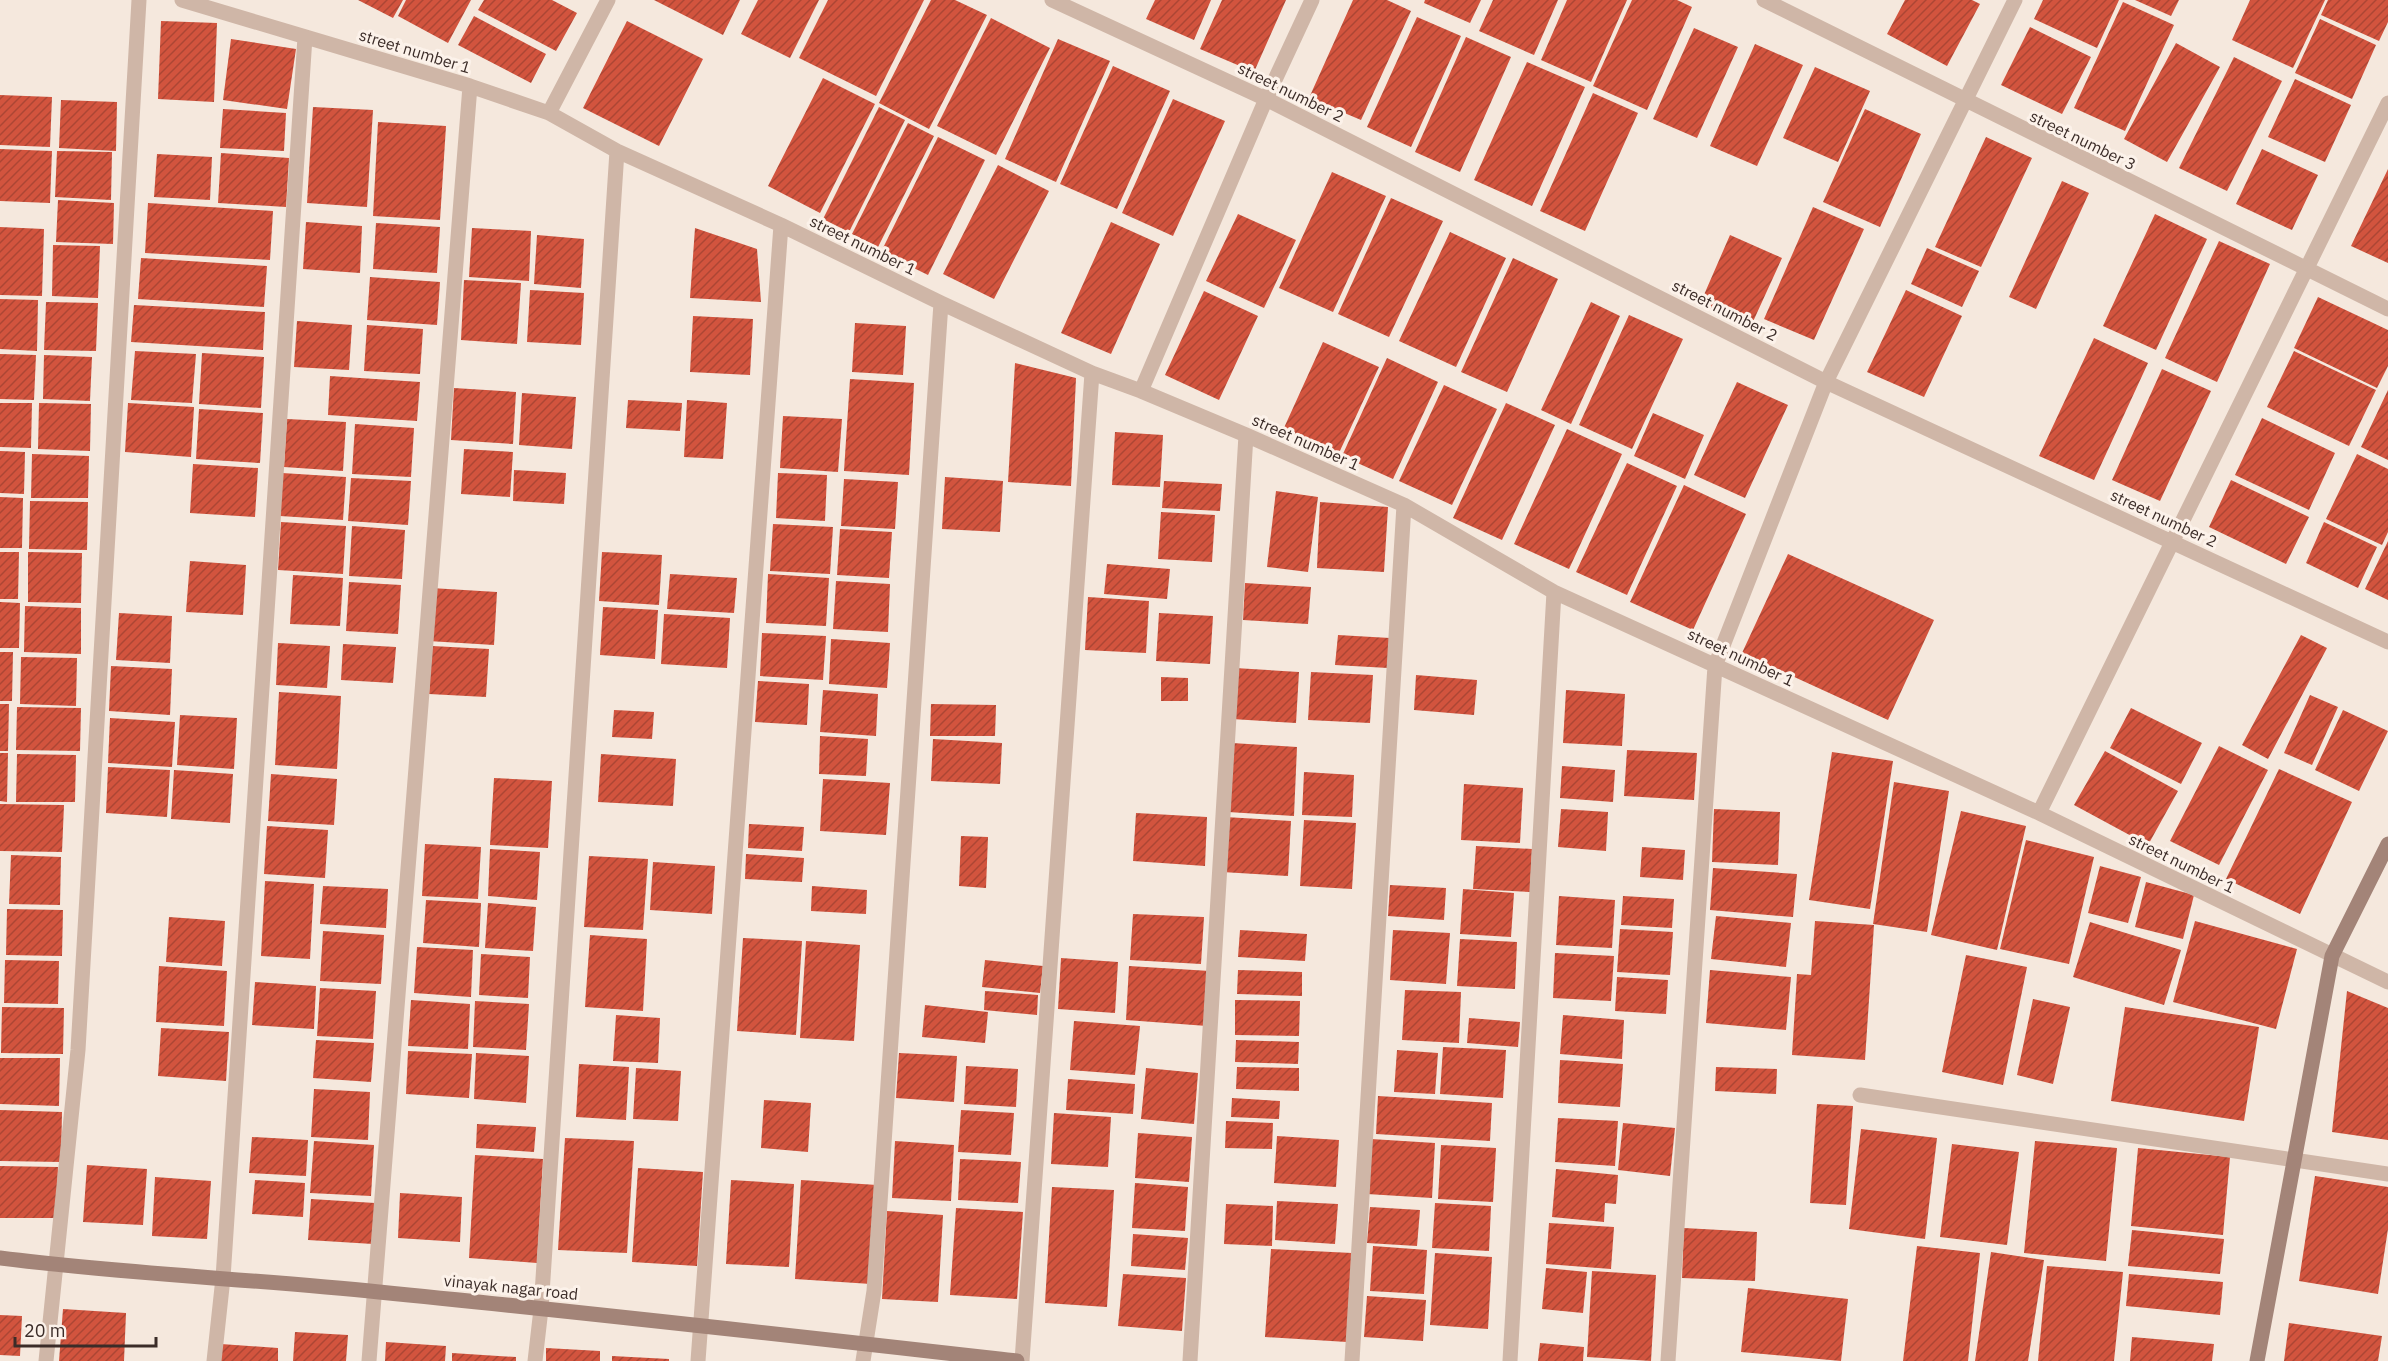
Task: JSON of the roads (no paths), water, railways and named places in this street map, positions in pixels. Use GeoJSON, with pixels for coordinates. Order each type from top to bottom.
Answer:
{"type":"FeatureCollection","features":[{"type":"Feature","properties":{"kind":"street"},"geometry":{"type":"LineString","coordinates":[[46,1361],[78,1050],[139,0]]}},
{"type":"Feature","properties":{"kind":"street","name":"street number 1"},"geometry":{"type":"LineString","coordinates":[[187,0],[470,86],[549,113],[616,152],[781,225],[1092,373],[1246,435],[1404,505],[1554,592],[2039,813],[2388,982]]}},
{"type":"Feature","properties":{"kind":"street"},"geometry":{"type":"LineString","coordinates":[[549,113],[608,0]]}},
{"type":"Feature","properties":{"kind":"street","name":"street number 2"},"geometry":{"type":"LineString","coordinates":[[1052,0],[1266,99],[1826,382],[2388,642]]}},
{"type":"Feature","properties":{"kind":"street"},"geometry":{"type":"LineString","coordinates":[[1141,391],[1266,99],[1312,0]]}},
{"type":"Feature","properties":{"kind":"street","name":"street number 3"},"geometry":{"type":"LineString","coordinates":[[1764,0],[2388,309]]}},
{"type":"Feature","properties":{"kind":"street"},"geometry":{"type":"LineString","coordinates":[[1668,1361],[1715,666],[1826,382],[1966,102],[2014,0]]}},
{"type":"Feature","properties":{"kind":"street"},"geometry":{"type":"LineString","coordinates":[[214,1361],[223,1278],[305,37]]}},
{"type":"Feature","properties":{"kind":"street"},"geometry":{"type":"LineString","coordinates":[[369,1361],[470,86]]}},
{"type":"Feature","properties":{"kind":"street"},"geometry":{"type":"LineString","coordinates":[[2039,813],[2388,103]]}},
{"type":"Feature","properties":{"kind":"street"},"geometry":{"type":"LineString","coordinates":[[536,1361],[616,152]]}},
{"type":"Feature","properties":{"kind":"street"},"geometry":{"type":"LineString","coordinates":[[698,1361],[781,225]]}},
{"type":"Feature","properties":{"kind":"street"},"geometry":{"type":"LineString","coordinates":[[863,1361],[875,1279],[941,303]]}},
{"type":"Feature","properties":{"kind":"street"},"geometry":{"type":"LineString","coordinates":[[1022,1361],[1092,373]]}},
{"type":"Feature","properties":{"kind":"street"},"geometry":{"type":"LineString","coordinates":[[1190,1361],[1246,435]]}},
{"type":"Feature","properties":{"kind":"street"},"geometry":{"type":"LineString","coordinates":[[1352,1361],[1404,505]]}},
{"type":"Feature","properties":{"kind":"street"},"geometry":{"type":"LineString","coordinates":[[1510,1361],[1554,592]]}},
{"type":"Feature","properties":{"kind":"street"},"geometry":{"type":"LineString","coordinates":[[2257,1361],[2332,956],[2388,844]]}},
{"type":"Feature","properties":{"kind":"street"},"geometry":{"type":"LineString","coordinates":[[1860,1095],[2388,1174]]}},
{"type":"Feature","properties":{"kind":"street","name":"vinayak nagar road"},"geometry":{"type":"LineString","coordinates":[[0,1258],[56,1265],[376,1292],[702,1325],[1017,1361]]}}]}
